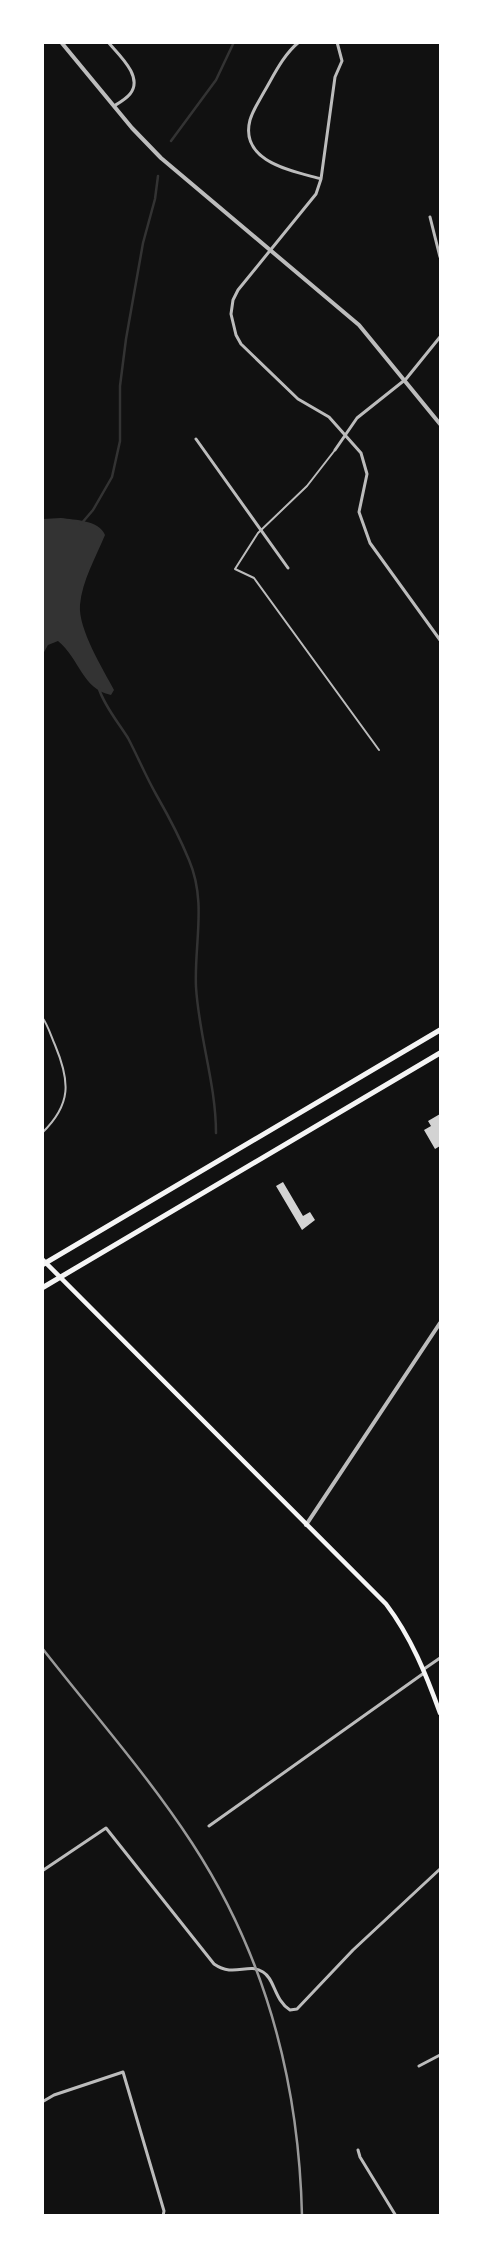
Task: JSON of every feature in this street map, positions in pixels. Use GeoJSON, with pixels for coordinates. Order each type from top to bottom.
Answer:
{"type":"FeatureCollection","features":[{"type":"Feature","properties":{"kind":"main road"},"geometry":{"type":"LineString","coordinates":[[42,1265],[440,1030]]}},
{"type":"Feature","properties":{"kind":"main road"},"geometry":{"type":"LineString","coordinates":[[42,1288],[440,1053]]}},
{"type":"Feature","properties":{"kind":"main road"},"geometry":{"type":"LineString","coordinates":[[42,1259],[386,1604],[408,1637],[425,1671],[440,1713]]}},
{"type":"Feature","properties":{"kind":"street"},"geometry":{"type":"LineString","coordinates":[[61,42],[114,106],[161,158],[359,325],[406,379],[440,424]]}},
{"type":"Feature","properties":{"kind":"street"},"geometry":{"type":"LineString","coordinates":[[108,42],[134,76],[136,84],[130,94],[114,106]]}},
{"type":"Feature","properties":{"kind":"street"},"geometry":{"type":"LineString","coordinates":[[299,42],[275,72],[254,109],[250,119],[250,134],[254,147],[269,162],[321,179]]}},
{"type":"Feature","properties":{"kind":"street"},"geometry":{"type":"LineString","coordinates":[[337,42],[342,61],[335,77],[321,179],[309,205],[270,251],[233,300],[231,314],[236,335],[248,352],[298,400],[328,417],[358,447],[366,467],[365,484],[359,505],[363,530],[370,543],[440,640]]}},
{"type":"Feature","properties":{"kind":"street"},"geometry":{"type":"LineString","coordinates":[[430,217],[440,257]]}},
{"type":"Feature","properties":{"kind":"street"},"geometry":{"type":"LineString","coordinates":[[335,450],[364,410],[406,379],[440,337]]}},
{"type":"Feature","properties":{"kind":"street"},"geometry":{"type":"LineString","coordinates":[[196,439],[288,568]]}},
{"type":"Feature","properties":{"kind":"street"},"geometry":{"type":"LineString","coordinates":[[306,1525],[440,1323]]}},
{"type":"Feature","properties":{"kind":"street"},"geometry":{"type":"LineString","coordinates":[[208,1826],[425,1671],[440,1658]]}},
{"type":"Feature","properties":{"kind":"street"},"geometry":{"type":"LineString","coordinates":[[42,1871],[106,1828],[214,1964],[223,1971],[256,1968],[266,1973],[281,2004],[290,2010],[297,2009],[353,1950],[440,1869]]}},
{"type":"Feature","properties":{"kind":"street"},"geometry":{"type":"LineString","coordinates":[[420,2066],[440,2055]]}},
{"type":"Feature","properties":{"kind":"street"},"geometry":{"type":"LineString","coordinates":[[42,2102],[54,2095],[123,2072],[164,2211],[163,2216]]}},
{"type":"Feature","properties":{"kind":"street"},"geometry":{"type":"LineString","coordinates":[[358,2150],[360,2157],[396,2216]]}},
{"type":"Feature","properties":{"kind":"lane"},"geometry":{"type":"LineString","coordinates":[[335,450],[311,482],[262,529],[248,546],[236,569],[254,578],[379,750]]}},
{"type":"Feature","properties":{"kind":"lane"},"geometry":{"type":"LineString","coordinates":[[42,1017],[66,1076],[65,1100],[53,1123],[42,1133]]}},
{"type":"Feature","properties":{"kind":"shaded area"},"geometry":{"type":"Polygon","coordinates":[[[43,519],[79,520],[98,526],[105,535],[86,578],[81,596],[80,615],[87,637],[114,690],[111,695],[101,692],[87,680],[58,641],[48,645],[43,654],[43,519]]]}},
{"type":"Feature","properties":{"kind":"building"},"geometry":{"type":"Polygon","coordinates":[[[440,1114],[440,1146],[435,1149],[424,1130],[431,1126],[428,1121],[440,1114]]]}},
{"type":"Feature","properties":{"kind":"building"},"geometry":{"type":"Polygon","coordinates":[[[283,1182],[303,1216],[310,1212],[315,1220],[302,1230],[276,1186],[283,1182]]]}},
{"type":"Feature","properties":{"kind":"waterway"},"geometry":{"type":"LineString","coordinates":[[171,141],[216,80],[234,42]]}},
{"type":"Feature","properties":{"kind":"waterway"},"geometry":{"type":"LineString","coordinates":[[81,524],[93,510],[112,477],[120,441],[120,386],[126,339],[143,243],[155,199],[158,176]]}},
{"type":"Feature","properties":{"kind":"waterway"},"geometry":{"type":"LineString","coordinates":[[99,689],[108,708],[128,738],[174,828],[189,860],[194,876],[199,907],[196,987],[200,1024],[213,1097],[216,1133]]}},
{"type":"Feature","properties":{"kind":"railway"},"geometry":{"type":"LineString","coordinates":[[42,1648],[175,1817],[218,1886],[240,1930],[258,1975],[285,2069],[294,2117],[302,2216]]}}]}
